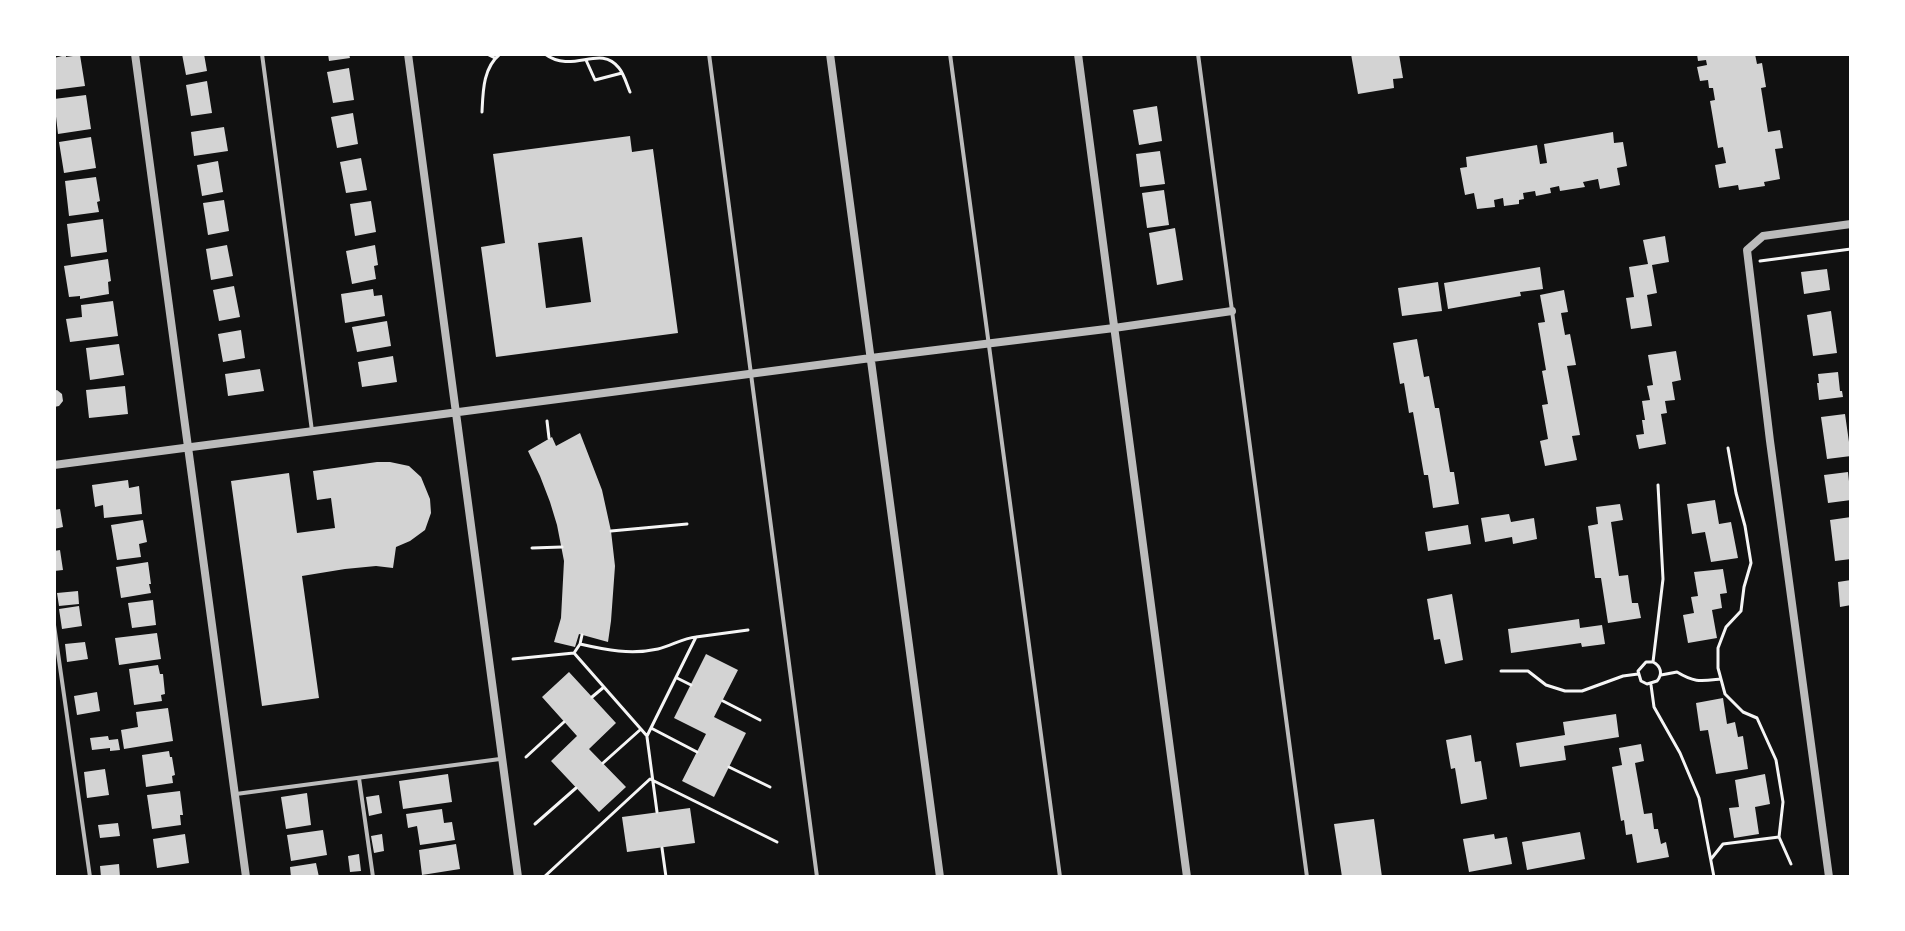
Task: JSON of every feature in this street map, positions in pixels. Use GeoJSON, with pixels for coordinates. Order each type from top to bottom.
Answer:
{"type":"FeatureCollection","features":[{"type":"Feature","properties":{"kind":"street"},"geometry":{"type":"LineString","coordinates":[[135,54],[246,877]]}},
{"type":"Feature","properties":{"kind":"street"},"geometry":{"type":"LineString","coordinates":[[408,54],[518,877]]}},
{"type":"Feature","properties":{"kind":"street"},"geometry":{"type":"LineString","coordinates":[[830,54],[940,877]]}},
{"type":"Feature","properties":{"kind":"street"},"geometry":{"type":"LineString","coordinates":[[1078,54],[1187,877]]}},
{"type":"Feature","properties":{"kind":"street"},"geometry":{"type":"LineString","coordinates":[[1829,877],[1747,250],[1763,236],[1851,224]]}},
{"type":"Feature","properties":{"kind":"street"},"geometry":{"type":"LineString","coordinates":[[54,465],[1232,311]]}},
{"type":"Feature","properties":{"kind":"lane"},"geometry":{"type":"LineString","coordinates":[[262,54],[312,431]]}},
{"type":"Feature","properties":{"kind":"lane"},"geometry":{"type":"LineString","coordinates":[[709,54],[817,877]]}},
{"type":"Feature","properties":{"kind":"lane"},"geometry":{"type":"LineString","coordinates":[[950,54],[1060,877]]}},
{"type":"Feature","properties":{"kind":"lane"},"geometry":{"type":"LineString","coordinates":[[1198,54],[1307,877]]}},
{"type":"Feature","properties":{"kind":"lane"},"geometry":{"type":"LineString","coordinates":[[54,625],[90,877]]}},
{"type":"Feature","properties":{"kind":"lane"},"geometry":{"type":"LineString","coordinates":[[236,794],[502,758]]}},
{"type":"Feature","properties":{"kind":"lane"},"geometry":{"type":"LineString","coordinates":[[359,778],[373,877]]}},
{"type":"Feature","properties":{"kind":"path"},"geometry":{"type":"LineString","coordinates":[[487,54],[495,58]]}},
{"type":"Feature","properties":{"kind":"path"},"geometry":{"type":"LineString","coordinates":[[482,112],[483,89],[490,64],[500,54]]}},
{"type":"Feature","properties":{"kind":"path"},"geometry":{"type":"LineString","coordinates":[[545,54],[555,61],[566,63],[599,57],[610,60],[620,68],[630,92]]}},
{"type":"Feature","properties":{"kind":"path"},"geometry":{"type":"LineString","coordinates":[[586,60],[595,80],[622,73]]}},
{"type":"Feature","properties":{"kind":"path"},"geometry":{"type":"LineString","coordinates":[[1749,263],[1851,249]]}},
{"type":"Feature","properties":{"kind":"path"},"geometry":{"type":"LineString","coordinates":[[547,421],[549,438]]}},
{"type":"Feature","properties":{"kind":"path"},"geometry":{"type":"LineString","coordinates":[[1728,448],[1751,563],[1741,611],[1726,627],[1718,648],[1718,668],[1725,694],[1743,712],[1757,718],[1776,760],[1783,802],[1779,837],[1791,864]]}},
{"type":"Feature","properties":{"kind":"path"},"geometry":{"type":"LineString","coordinates":[[1653,662],[1663,579],[1658,485]]}},
{"type":"Feature","properties":{"kind":"path"},"geometry":{"type":"LineString","coordinates":[[611,531],[687,524]]}},
{"type":"Feature","properties":{"kind":"path"},"geometry":{"type":"LineString","coordinates":[[532,548],[562,547]]}},
{"type":"Feature","properties":{"kind":"path"},"geometry":{"type":"LineString","coordinates":[[580,644],[633,653],[674,645],[688,637],[748,630]]}},
{"type":"Feature","properties":{"kind":"path"},"geometry":{"type":"LineString","coordinates":[[574,653],[582,635]]}},
{"type":"Feature","properties":{"kind":"path"},"geometry":{"type":"LineString","coordinates":[[657,812],[647,736],[696,637]]}},
{"type":"Feature","properties":{"kind":"path"},"geometry":{"type":"LineString","coordinates":[[513,659],[574,653]]}},
{"type":"Feature","properties":{"kind":"path"},"geometry":{"type":"LineString","coordinates":[[574,653],[647,736]]}},
{"type":"Feature","properties":{"kind":"path"},"geometry":{"type":"LineString","coordinates":[[1661,675],[1659,667],[1653,662],[1643,664],[1638,674],[1641,681],[1651,684],[1661,675],[1677,672],[1698,682],[1721,679]]}},
{"type":"Feature","properties":{"kind":"path"},"geometry":{"type":"LineString","coordinates":[[1501,671],[1528,671],[1546,685],[1565,691],[1582,691],[1623,676],[1638,674]]}},
{"type":"Feature","properties":{"kind":"path"},"geometry":{"type":"LineString","coordinates":[[677,678],[691,685]]}},
{"type":"Feature","properties":{"kind":"path"},"geometry":{"type":"LineString","coordinates":[[1651,684],[1654,707],[1680,753],[1699,798],[1714,877]]}},
{"type":"Feature","properties":{"kind":"path"},"geometry":{"type":"LineString","coordinates":[[592,697],[604,687]]}},
{"type":"Feature","properties":{"kind":"path"},"geometry":{"type":"LineString","coordinates":[[723,701],[760,720]]}},
{"type":"Feature","properties":{"kind":"path"},"geometry":{"type":"LineString","coordinates":[[526,757],[564,722]]}},
{"type":"Feature","properties":{"kind":"path"},"geometry":{"type":"LineString","coordinates":[[651,728],[697,752]]}},
{"type":"Feature","properties":{"kind":"path"},"geometry":{"type":"LineString","coordinates":[[603,763],[641,729]]}},
{"type":"Feature","properties":{"kind":"path"},"geometry":{"type":"LineString","coordinates":[[729,767],[770,787]]}},
{"type":"Feature","properties":{"kind":"path"},"geometry":{"type":"LineString","coordinates":[[544,877],[650,779],[777,842]]}},
{"type":"Feature","properties":{"kind":"path"},"geometry":{"type":"LineString","coordinates":[[535,824],[576,788]]}},
{"type":"Feature","properties":{"kind":"path"},"geometry":{"type":"LineString","coordinates":[[1711,859],[1723,844],[1779,837]]}},
{"type":"Feature","properties":{"kind":"path"},"geometry":{"type":"LineString","coordinates":[[662,848],[666,877]]}},
{"type":"Feature","properties":{"kind":"building"},"geometry":{"type":"Polygon","coordinates":[[[182,54],[204,54],[207,71],[186,75],[182,54]]]}},
{"type":"Feature","properties":{"kind":"building"},"geometry":{"type":"Polygon","coordinates":[[[328,54],[349,54],[350,58],[329,61],[328,54]]]}},
{"type":"Feature","properties":{"kind":"building"},"geometry":{"type":"Polygon","coordinates":[[[1351,54],[1399,54],[1403,78],[1393,79],[1394,88],[1358,94],[1351,54]]]}},
{"type":"Feature","properties":{"kind":"building"},"geometry":{"type":"Polygon","coordinates":[[[1697,54],[1755,54],[1757,64],[1762,63],[1766,87],[1761,88],[1768,132],[1780,130],[1783,148],[1775,149],[1780,179],[1764,182],[1765,186],[1739,190],[1738,185],[1719,188],[1715,165],[1726,163],[1723,147],[1718,148],[1710,101],[1715,100],[1713,88],[1709,88],[1708,80],[1700,81],[1697,67],[1707,65],[1706,60],[1698,61],[1697,54]]]}},
{"type":"Feature","properties":{"kind":"building"},"geometry":{"type":"Polygon","coordinates":[[[80,55],[85,86],[54,90],[54,58],[80,55]]]}},
{"type":"Feature","properties":{"kind":"building"},"geometry":{"type":"Polygon","coordinates":[[[349,68],[354,100],[333,103],[327,72],[349,68]]]}},
{"type":"Feature","properties":{"kind":"building"},"geometry":{"type":"Polygon","coordinates":[[[207,81],[212,113],[191,116],[186,85],[207,81]]]}},
{"type":"Feature","properties":{"kind":"building"},"geometry":{"type":"Polygon","coordinates":[[[86,95],[91,129],[58,134],[54,99],[86,95]]]}},
{"type":"Feature","properties":{"kind":"building"},"geometry":{"type":"Polygon","coordinates":[[[1157,106],[1162,141],[1139,145],[1133,110],[1157,106]]]}},
{"type":"Feature","properties":{"kind":"building"},"geometry":{"type":"Polygon","coordinates":[[[353,113],[358,144],[337,148],[331,117],[353,113]]]}},
{"type":"Feature","properties":{"kind":"building"},"geometry":{"type":"Polygon","coordinates":[[[224,127],[228,151],[194,156],[191,132],[224,127]]]}},
{"type":"Feature","properties":{"kind":"building"},"geometry":{"type":"Polygon","coordinates":[[[1613,132],[1614,143],[1623,142],[1627,166],[1617,168],[1620,185],[1600,189],[1598,179],[1583,182],[1585,187],[1560,191],[1559,186],[1550,188],[1551,193],[1536,196],[1535,191],[1523,193],[1524,199],[1519,200],[1519,204],[1504,206],[1503,198],[1494,200],[1495,207],[1477,209],[1474,193],[1465,195],[1460,168],[1467,167],[1466,157],[1537,145],[1540,164],[1547,163],[1544,144],[1613,132]]]}},
{"type":"Feature","properties":{"kind":"building"},"geometry":{"type":"Polygon","coordinates":[[[630,136],[632,152],[653,149],[678,333],[496,357],[481,247],[505,243],[493,154],[630,136]],[[582,237],[538,243],[546,308],[591,302],[582,237]]]}},
{"type":"Feature","properties":{"kind":"building"},"geometry":{"type":"Polygon","coordinates":[[[91,137],[96,168],[64,173],[59,142],[91,137]]]}},
{"type":"Feature","properties":{"kind":"building"},"geometry":{"type":"Polygon","coordinates":[[[1160,151],[1165,184],[1140,187],[1136,154],[1160,151]]]}},
{"type":"Feature","properties":{"kind":"building"},"geometry":{"type":"Polygon","coordinates":[[[361,158],[367,190],[346,193],[340,162],[361,158]]]}},
{"type":"Feature","properties":{"kind":"building"},"geometry":{"type":"Polygon","coordinates":[[[218,161],[223,192],[202,196],[197,165],[218,161]]]}},
{"type":"Feature","properties":{"kind":"building"},"geometry":{"type":"Polygon","coordinates":[[[96,177],[99,212],[69,216],[65,181],[96,177]]]}},
{"type":"Feature","properties":{"kind":"building"},"geometry":{"type":"Polygon","coordinates":[[[1164,190],[1169,225],[1147,228],[1142,193],[1164,190]]]}},
{"type":"Feature","properties":{"kind":"building"},"geometry":{"type":"Polygon","coordinates":[[[224,200],[229,231],[208,235],[203,203],[224,200]]]}},
{"type":"Feature","properties":{"kind":"building"},"geometry":{"type":"Polygon","coordinates":[[[371,201],[376,232],[355,236],[350,204],[371,201]]]}},
{"type":"Feature","properties":{"kind":"building"},"geometry":{"type":"Polygon","coordinates":[[[103,219],[107,252],[71,257],[67,224],[103,219]]]}},
{"type":"Feature","properties":{"kind":"building"},"geometry":{"type":"Polygon","coordinates":[[[1175,228],[1183,280],[1157,285],[1149,233],[1175,228]]]}},
{"type":"Feature","properties":{"kind":"building"},"geometry":{"type":"Polygon","coordinates":[[[1665,236],[1669,262],[1652,265],[1657,293],[1647,295],[1652,326],[1631,329],[1626,298],[1634,297],[1629,267],[1648,264],[1643,240],[1665,236]]]}},
{"type":"Feature","properties":{"kind":"building"},"geometry":{"type":"Polygon","coordinates":[[[227,245],[233,276],[211,280],[206,249],[227,245]]]}},
{"type":"Feature","properties":{"kind":"building"},"geometry":{"type":"Polygon","coordinates":[[[375,245],[378,265],[374,266],[376,279],[352,284],[346,251],[375,245]]]}},
{"type":"Feature","properties":{"kind":"building"},"geometry":{"type":"Polygon","coordinates":[[[108,259],[109,294],[80,299],[80,296],[69,297],[64,266],[108,259]]]}},
{"type":"Feature","properties":{"kind":"building"},"geometry":{"type":"Polygon","coordinates":[[[1540,267],[1543,289],[1448,309],[1444,283],[1540,267]]]}},
{"type":"Feature","properties":{"kind":"building"},"geometry":{"type":"Polygon","coordinates":[[[1827,269],[1830,290],[1804,294],[1801,272],[1827,269]]]}},
{"type":"Feature","properties":{"kind":"building"},"geometry":{"type":"Polygon","coordinates":[[[1438,282],[1442,311],[1402,316],[1398,288],[1438,282]]]}},
{"type":"Feature","properties":{"kind":"building"},"geometry":{"type":"Polygon","coordinates":[[[234,286],[240,317],[219,321],[213,290],[234,286]]]}},
{"type":"Feature","properties":{"kind":"building"},"geometry":{"type":"Polygon","coordinates":[[[373,289],[374,296],[382,295],[385,316],[345,323],[341,294],[373,289]]]}},
{"type":"Feature","properties":{"kind":"building"},"geometry":{"type":"Polygon","coordinates":[[[1564,290],[1568,312],[1561,313],[1565,335],[1570,334],[1576,365],[1567,366],[1580,435],[1572,436],[1577,460],[1545,466],[1540,441],[1548,439],[1542,405],[1548,404],[1538,323],[1545,322],[1540,295],[1564,290]]]}},
{"type":"Feature","properties":{"kind":"building"},"geometry":{"type":"Polygon","coordinates":[[[113,301],[118,336],[70,342],[66,319],[82,317],[81,305],[113,301]]]}},
{"type":"Feature","properties":{"kind":"building"},"geometry":{"type":"Polygon","coordinates":[[[1831,311],[1837,353],[1813,356],[1807,315],[1831,311]]]}},
{"type":"Feature","properties":{"kind":"building"},"geometry":{"type":"Polygon","coordinates":[[[387,321],[391,346],[357,352],[352,327],[387,321]]]}},
{"type":"Feature","properties":{"kind":"building"},"geometry":{"type":"Polygon","coordinates":[[[241,330],[245,358],[223,362],[218,334],[241,330]]]}},
{"type":"Feature","properties":{"kind":"building"},"geometry":{"type":"Polygon","coordinates":[[[1417,339],[1424,377],[1429,376],[1435,408],[1439,408],[1459,504],[1433,508],[1413,412],[1409,413],[1404,383],[1400,384],[1393,343],[1417,339]]]}},
{"type":"Feature","properties":{"kind":"building"},"geometry":{"type":"Polygon","coordinates":[[[119,344],[124,375],[90,380],[86,348],[119,344]]]}},
{"type":"Feature","properties":{"kind":"building"},"geometry":{"type":"Polygon","coordinates":[[[1676,351],[1681,380],[1672,382],[1675,400],[1665,401],[1667,413],[1661,414],[1666,444],[1639,449],[1636,435],[1644,434],[1642,420],[1645,420],[1642,401],[1650,400],[1647,386],[1653,385],[1648,355],[1676,351]]]}},
{"type":"Feature","properties":{"kind":"building"},"geometry":{"type":"Polygon","coordinates":[[[393,356],[397,382],[362,387],[358,362],[393,356]]]}},
{"type":"Feature","properties":{"kind":"building"},"geometry":{"type":"Polygon","coordinates":[[[260,369],[264,391],[228,396],[225,374],[260,369]]]}},
{"type":"Feature","properties":{"kind":"building"},"geometry":{"type":"Polygon","coordinates":[[[1838,372],[1843,397],[1819,400],[1818,374],[1838,372]]]}},
{"type":"Feature","properties":{"kind":"building"},"geometry":{"type":"Polygon","coordinates":[[[125,386],[128,414],[89,418],[86,390],[125,386]]]}},
{"type":"Feature","properties":{"kind":"building"},"geometry":{"type":"Polygon","coordinates":[[[54,391],[62,394],[63,401],[54,407],[54,391]]]}},
{"type":"Feature","properties":{"kind":"building"},"geometry":{"type":"Polygon","coordinates":[[[1845,414],[1851,456],[1827,459],[1821,417],[1845,414]]]}},
{"type":"Feature","properties":{"kind":"building"},"geometry":{"type":"Polygon","coordinates":[[[580,433],[602,490],[615,566],[608,642],[579,634],[575,647],[554,642],[561,618],[564,561],[550,502],[528,451],[552,437],[556,446],[580,433]]]}},
{"type":"Feature","properties":{"kind":"building"},"geometry":{"type":"Polygon","coordinates":[[[377,462],[409,466],[421,477],[430,499],[431,513],[425,530],[396,547],[393,568],[376,566],[302,576],[319,698],[262,706],[231,481],[289,473],[297,533],[335,528],[331,498],[317,500],[313,471],[377,462]]]}},
{"type":"Feature","properties":{"kind":"building"},"geometry":{"type":"Polygon","coordinates":[[[1848,472],[1851,500],[1828,503],[1824,475],[1848,472]]]}},
{"type":"Feature","properties":{"kind":"building"},"geometry":{"type":"Polygon","coordinates":[[[128,480],[129,488],[139,486],[142,514],[104,518],[103,505],[95,507],[92,485],[128,480]]]}},
{"type":"Feature","properties":{"kind":"building"},"geometry":{"type":"Polygon","coordinates":[[[1715,500],[1719,524],[1731,522],[1738,558],[1711,562],[1705,532],[1692,534],[1687,504],[1715,500]]]}},
{"type":"Feature","properties":{"kind":"building"},"geometry":{"type":"Polygon","coordinates":[[[1620,504],[1623,520],[1611,522],[1619,576],[1628,575],[1632,603],[1638,603],[1641,618],[1608,623],[1601,578],[1595,578],[1588,526],[1598,524],[1596,507],[1620,504]]]}},
{"type":"Feature","properties":{"kind":"building"},"geometry":{"type":"Polygon","coordinates":[[[60,509],[63,527],[54,529],[54,510],[60,509]]]}},
{"type":"Feature","properties":{"kind":"building"},"geometry":{"type":"Polygon","coordinates":[[[1509,514],[1511,522],[1534,518],[1537,539],[1513,544],[1512,537],[1485,542],[1481,518],[1509,514]]]}},
{"type":"Feature","properties":{"kind":"building"},"geometry":{"type":"Polygon","coordinates":[[[1851,517],[1851,559],[1835,561],[1830,520],[1851,517]]]}},
{"type":"Feature","properties":{"kind":"building"},"geometry":{"type":"Polygon","coordinates":[[[143,520],[147,542],[139,544],[141,557],[117,560],[111,525],[143,520]]]}},
{"type":"Feature","properties":{"kind":"building"},"geometry":{"type":"Polygon","coordinates":[[[1468,525],[1471,544],[1428,551],[1425,532],[1468,525]]]}},
{"type":"Feature","properties":{"kind":"building"},"geometry":{"type":"Polygon","coordinates":[[[60,550],[63,570],[54,571],[54,551],[60,550]]]}},
{"type":"Feature","properties":{"kind":"building"},"geometry":{"type":"Polygon","coordinates":[[[148,562],[151,593],[121,598],[116,567],[148,562]]]}},
{"type":"Feature","properties":{"kind":"building"},"geometry":{"type":"Polygon","coordinates":[[[1723,569],[1727,593],[1720,594],[1722,608],[1712,610],[1717,638],[1688,643],[1683,615],[1694,613],[1691,597],[1698,596],[1694,572],[1723,569]]]}},
{"type":"Feature","properties":{"kind":"building"},"geometry":{"type":"Polygon","coordinates":[[[1851,580],[1851,605],[1840,607],[1838,582],[1851,580]]]}},
{"type":"Feature","properties":{"kind":"building"},"geometry":{"type":"Polygon","coordinates":[[[78,591],[79,604],[59,606],[57,593],[78,591]]]}},
{"type":"Feature","properties":{"kind":"building"},"geometry":{"type":"Polygon","coordinates":[[[1452,594],[1463,660],[1445,664],[1440,639],[1434,640],[1427,599],[1452,594]]]}},
{"type":"Feature","properties":{"kind":"building"},"geometry":{"type":"Polygon","coordinates":[[[153,600],[156,625],[132,628],[128,603],[153,600]]]}},
{"type":"Feature","properties":{"kind":"building"},"geometry":{"type":"Polygon","coordinates":[[[79,606],[82,626],[62,629],[59,609],[79,606]]]}},
{"type":"Feature","properties":{"kind":"building"},"geometry":{"type":"Polygon","coordinates":[[[1579,619],[1580,628],[1602,625],[1605,644],[1582,647],[1581,643],[1511,653],[1508,629],[1579,619]]]}},
{"type":"Feature","properties":{"kind":"building"},"geometry":{"type":"Polygon","coordinates":[[[157,633],[161,659],[119,665],[115,638],[157,633]]]}},
{"type":"Feature","properties":{"kind":"building"},"geometry":{"type":"Polygon","coordinates":[[[85,642],[88,659],[67,662],[65,644],[85,642]]]}},
{"type":"Feature","properties":{"kind":"building"},"geometry":{"type":"Polygon","coordinates":[[[706,654],[738,670],[714,717],[746,733],[714,797],[682,781],[706,734],[674,718],[706,654]]]}},
{"type":"Feature","properties":{"kind":"building"},"geometry":{"type":"Polygon","coordinates":[[[158,665],[160,674],[163,674],[165,694],[161,695],[162,701],[134,705],[129,669],[158,665]]]}},
{"type":"Feature","properties":{"kind":"building"},"geometry":{"type":"Polygon","coordinates":[[[569,672],[616,723],[589,749],[626,787],[599,812],[551,761],[577,736],[542,697],[569,672]]]}},
{"type":"Feature","properties":{"kind":"building"},"geometry":{"type":"Polygon","coordinates":[[[97,692],[100,711],[77,715],[74,696],[97,692]]]}},
{"type":"Feature","properties":{"kind":"building"},"geometry":{"type":"Polygon","coordinates":[[[1723,698],[1727,724],[1735,722],[1738,737],[1743,736],[1748,769],[1716,774],[1708,730],[1700,731],[1696,703],[1723,698]]]}},
{"type":"Feature","properties":{"kind":"building"},"geometry":{"type":"Polygon","coordinates":[[[168,708],[173,741],[124,749],[121,730],[138,727],[136,712],[168,708]]]}},
{"type":"Feature","properties":{"kind":"building"},"geometry":{"type":"Polygon","coordinates":[[[1616,714],[1619,737],[1564,746],[1566,760],[1520,767],[1516,743],[1565,735],[1563,722],[1616,714]]]}},
{"type":"Feature","properties":{"kind":"building"},"geometry":{"type":"Polygon","coordinates":[[[1471,735],[1475,762],[1481,761],[1487,799],[1461,804],[1446,740],[1471,735]]]}},
{"type":"Feature","properties":{"kind":"building"},"geometry":{"type":"Polygon","coordinates":[[[108,736],[109,740],[118,739],[120,750],[92,750],[90,738],[108,736]]]}},
{"type":"Feature","properties":{"kind":"building"},"geometry":{"type":"Polygon","coordinates":[[[1641,744],[1644,761],[1635,763],[1644,814],[1652,813],[1654,829],[1658,829],[1661,844],[1666,842],[1669,857],[1637,863],[1632,834],[1626,835],[1624,820],[1621,821],[1612,767],[1622,765],[1619,748],[1641,744]]]}},
{"type":"Feature","properties":{"kind":"building"},"geometry":{"type":"Polygon","coordinates":[[[169,751],[175,775],[172,776],[173,783],[146,787],[142,755],[169,751]]]}},
{"type":"Feature","properties":{"kind":"building"},"geometry":{"type":"Polygon","coordinates":[[[105,769],[109,795],[87,798],[84,772],[105,769]]]}},
{"type":"Feature","properties":{"kind":"building"},"geometry":{"type":"Polygon","coordinates":[[[448,774],[452,802],[403,809],[399,781],[448,774]]]}},
{"type":"Feature","properties":{"kind":"building"},"geometry":{"type":"Polygon","coordinates":[[[1765,774],[1770,804],[1755,807],[1759,834],[1734,838],[1729,808],[1739,807],[1735,780],[1765,774]]]}},
{"type":"Feature","properties":{"kind":"building"},"geometry":{"type":"Polygon","coordinates":[[[180,791],[181,825],[152,829],[147,795],[180,791]]]}},
{"type":"Feature","properties":{"kind":"building"},"geometry":{"type":"Polygon","coordinates":[[[307,793],[311,825],[286,829],[281,797],[307,793]]]}},
{"type":"Feature","properties":{"kind":"building"},"geometry":{"type":"Polygon","coordinates":[[[379,795],[382,813],[369,816],[366,797],[379,795]]]}},
{"type":"Feature","properties":{"kind":"building"},"geometry":{"type":"Polygon","coordinates":[[[690,808],[695,843],[627,852],[622,817],[690,808]]]}},
{"type":"Feature","properties":{"kind":"building"},"geometry":{"type":"Polygon","coordinates":[[[442,809],[444,823],[452,822],[455,840],[420,845],[417,826],[408,828],[406,814],[442,809]]]}},
{"type":"Feature","properties":{"kind":"building"},"geometry":{"type":"Polygon","coordinates":[[[1374,819],[1382,877],[1342,877],[1334,824],[1374,819]]]}},
{"type":"Feature","properties":{"kind":"building"},"geometry":{"type":"Polygon","coordinates":[[[118,823],[120,836],[100,838],[98,825],[118,823]]]}},
{"type":"Feature","properties":{"kind":"building"},"geometry":{"type":"Polygon","coordinates":[[[323,830],[327,855],[291,861],[287,835],[323,830]]]}},
{"type":"Feature","properties":{"kind":"building"},"geometry":{"type":"Polygon","coordinates":[[[1580,832],[1585,859],[1527,870],[1522,842],[1580,832]]]}},
{"type":"Feature","properties":{"kind":"building"},"geometry":{"type":"Polygon","coordinates":[[[185,834],[189,863],[157,868],[153,839],[185,834]]]}},
{"type":"Feature","properties":{"kind":"building"},"geometry":{"type":"Polygon","coordinates":[[[382,834],[384,851],[374,853],[371,836],[382,834]]]}},
{"type":"Feature","properties":{"kind":"building"},"geometry":{"type":"Polygon","coordinates":[[[1494,834],[1495,839],[1507,837],[1512,864],[1469,872],[1463,839],[1494,834]]]}},
{"type":"Feature","properties":{"kind":"building"},"geometry":{"type":"Polygon","coordinates":[[[456,844],[460,869],[422,875],[419,850],[456,844]]]}},
{"type":"Feature","properties":{"kind":"building"},"geometry":{"type":"Polygon","coordinates":[[[359,854],[361,871],[350,872],[348,856],[359,854]]]}},
{"type":"Feature","properties":{"kind":"building"},"geometry":{"type":"Polygon","coordinates":[[[316,863],[319,877],[291,877],[290,867],[316,863]]]}},
{"type":"Feature","properties":{"kind":"building"},"geometry":{"type":"Polygon","coordinates":[[[119,864],[120,877],[101,877],[100,866],[119,864]]]}}]}
